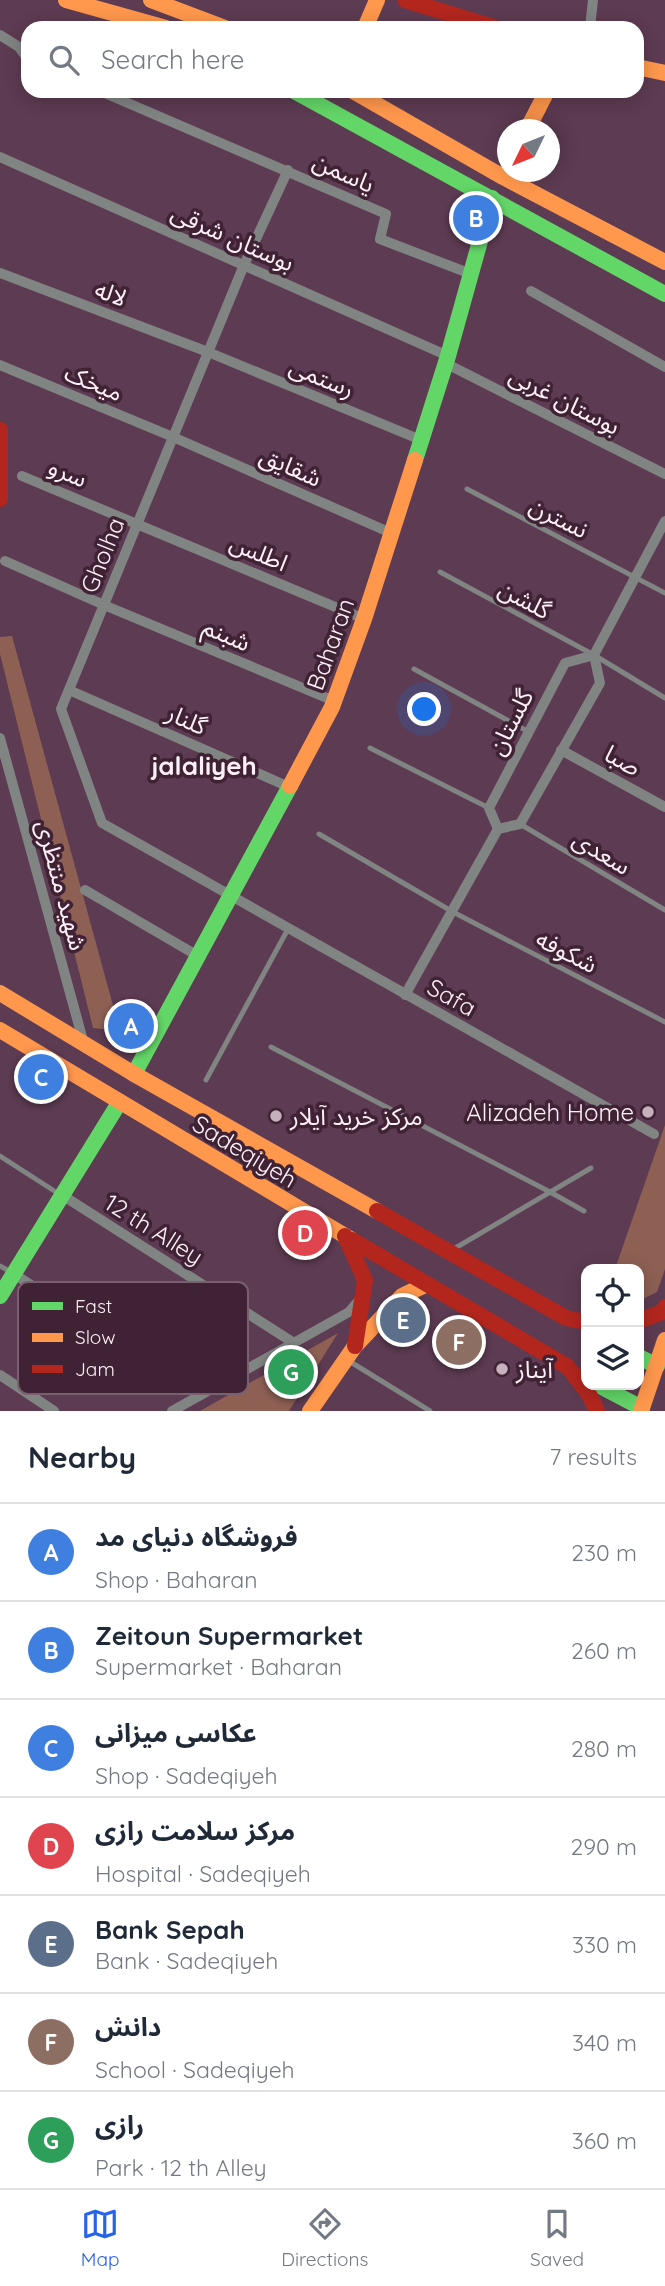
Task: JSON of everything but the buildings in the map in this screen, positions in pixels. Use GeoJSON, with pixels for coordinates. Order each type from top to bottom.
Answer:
{"type":"FeatureCollection","features":[{"type":"Feature","properties":{"kind":"main road"},"geometry":{"type":"LineString","coordinates":[[66,0],[141,21]]}},
{"type":"Feature","properties":{"kind":"main road"},"geometry":{"type":"LineString","coordinates":[[151,0],[206,21]]}},
{"type":"Feature","properties":{"kind":"main road"},"geometry":{"type":"LineString","coordinates":[[368,21],[377,0]]}},
{"type":"Feature","properties":{"kind":"main road"},"geometry":{"type":"LineString","coordinates":[[405,0],[473,21]]}},
{"type":"Feature","properties":{"kind":"main road"},"geometry":{"type":"LineString","coordinates":[[644,68],[665,73]]}},
{"type":"Feature","properties":{"kind":"main road"},"geometry":{"type":"LineString","coordinates":[[307,98],[665,294]]}},
{"type":"Feature","properties":{"kind":"main road"},"geometry":{"type":"LineString","coordinates":[[366,98],[497,168]]}},
{"type":"Feature","properties":{"kind":"main road"},"geometry":{"type":"LineString","coordinates":[[533,119],[543,98]]}},
{"type":"Feature","properties":{"kind":"main road"},"geometry":{"type":"LineString","coordinates":[[523,182],[665,262]]}},
{"type":"Feature","properties":{"kind":"main road","name":"Baharan"},"geometry":{"type":"LineString","coordinates":[[134,1074],[334,701],[364,618],[447,359],[492,198]]}},
{"type":"Feature","properties":{"kind":"main road"},"geometry":{"type":"LineString","coordinates":[[0,430],[0,499]]}},
{"type":"Feature","properties":{"kind":"main road","name":"Sadeqiyeh"},"geometry":{"type":"LineString","coordinates":[[0,992],[134,1074],[566,1318],[581,1321]]}},
{"type":"Feature","properties":{"kind":"main road","name":"Sadeqiyeh"},"geometry":{"type":"LineString","coordinates":[[0,1030],[425,1285],[568,1367],[590,1396],[597,1411]]}},
{"type":"Feature","properties":{"kind":"main road"},"geometry":{"type":"LineString","coordinates":[[0,1296],[7,1270],[62,1195],[119,1103]]}},
{"type":"Feature","properties":{"kind":"main road"},"geometry":{"type":"LineString","coordinates":[[345,1236],[365,1280],[351,1353]]}},
{"type":"Feature","properties":{"kind":"main road"},"geometry":{"type":"LineString","coordinates":[[310,1411],[351,1353],[402,1297],[425,1285]]}},
{"type":"Feature","properties":{"kind":"main road"},"geometry":{"type":"LineString","coordinates":[[644,1319],[662,1312],[665,1307]]}},
{"type":"Feature","properties":{"kind":"main road"},"geometry":{"type":"LineString","coordinates":[[566,1318],[582,1327]]}},
{"type":"Feature","properties":{"kind":"main road"},"geometry":{"type":"LineString","coordinates":[[607,1390],[642,1409],[665,1340]]}},
{"type":"Feature","properties":{"kind":"main road"},"geometry":{"type":"LineString","coordinates":[[644,1360],[657,1366]]}},
{"type":"Feature","properties":{"kind":"main road"},"geometry":{"type":"LineString","coordinates":[[568,1367],[581,1375]]}},
{"type":"Feature","properties":{"kind":"street"},"geometry":{"type":"LineString","coordinates":[[591,21],[593,0]]}},
{"type":"Feature","properties":{"kind":"street"},"geometry":{"type":"LineString","coordinates":[[0,35],[21,50]]}},
{"type":"Feature","properties":{"kind":"street"},"geometry":{"type":"LineString","coordinates":[[117,98],[288,170]]}},
{"type":"Feature","properties":{"kind":"street","name":"بوستان شرقی"},"geometry":{"type":"LineString","coordinates":[[0,157],[447,359]]}},
{"type":"Feature","properties":{"kind":"street","name":"Gholha"},"geometry":{"type":"LineString","coordinates":[[230,897],[102,823],[61,709],[244,265],[288,170]]}},
{"type":"Feature","properties":{"kind":"street","name":"یاسمن"},"geometry":{"type":"LineString","coordinates":[[288,170],[386,214],[380,239],[471,275]]}},
{"type":"Feature","properties":{"kind":"street","name":"لاله"},"geometry":{"type":"LineString","coordinates":[[0,273],[208,352]]}},
{"type":"Feature","properties":{"kind":"street"},"geometry":{"type":"LineString","coordinates":[[531,291],[665,367]]}},
{"type":"Feature","properties":{"kind":"street","name":"رستمی"},"geometry":{"type":"LineString","coordinates":[[208,352],[421,440]]}},
{"type":"Feature","properties":{"kind":"street","name":"بوستان غربی"},"geometry":{"type":"LineString","coordinates":[[447,359],[665,474]]}},
{"type":"Feature","properties":{"kind":"street","name":"میخک"},"geometry":{"type":"LineString","coordinates":[[0,365],[173,437]]}},
{"type":"Feature","properties":{"kind":"street","name":"شقایق"},"geometry":{"type":"LineString","coordinates":[[173,437],[391,533]]}},
{"type":"Feature","properties":{"kind":"street","name":"سرو"},"geometry":{"type":"LineString","coordinates":[[22,475],[137,524]]}},
{"type":"Feature","properties":{"kind":"street"},"geometry":{"type":"LineString","coordinates":[[405,995],[498,829],[520,824],[600,683],[594,655],[665,521]]}},
{"type":"Feature","properties":{"kind":"street","name":"اطلس"},"geometry":{"type":"LineString","coordinates":[[137,524],[364,618]]}},
{"type":"Feature","properties":{"kind":"street","name":"شبنم"},"geometry":{"type":"LineString","coordinates":[[5,561],[104,606],[334,701]]}},
{"type":"Feature","properties":{"kind":"street","name":"گلستان"},"geometry":{"type":"LineString","coordinates":[[489,808],[565,663],[594,655]]}},
{"type":"Feature","properties":{"kind":"street","name":"گلنار"},"geometry":{"type":"LineString","coordinates":[[69,690],[289,787]]}},
{"type":"Feature","properties":{"kind":"street","name":"شهید منتظری"},"geometry":{"type":"LineString","coordinates":[[0,737],[85,1044]]}},
{"type":"Feature","properties":{"kind":"street","name":"صبا"},"geometry":{"type":"LineString","coordinates":[[561,750],[665,807]]}},
{"type":"Feature","properties":{"kind":"street"},"geometry":{"type":"LineString","coordinates":[[489,808],[498,829]]}},
{"type":"Feature","properties":{"kind":"street"},"geometry":{"type":"LineString","coordinates":[[85,890],[198,956]]}},
{"type":"Feature","properties":{"kind":"street","name":"Safa"},"geometry":{"type":"LineString","coordinates":[[230,897],[654,1134]]}},
{"type":"Feature","properties":{"kind":"street","name":"12 th Alley"},"geometry":{"type":"LineString","coordinates":[[62,1195],[199,1282]]}},
{"type":"Feature","properties":{"kind":"street"},"geometry":{"type":"LineString","coordinates":[[7,1270],[26,1282]]}},
{"type":"Feature","properties":{"kind":"street"},"geometry":{"type":"LineString","coordinates":[[248,1368],[349,1312],[363,1296]]}},
{"type":"Feature","properties":{"kind":"street","name":"12 th Alley"},"geometry":{"type":"LineString","coordinates":[[248,1313],[294,1342]]}},
{"type":"Feature","properties":{"kind":"street"},"geometry":{"type":"LineString","coordinates":[[0,1375],[18,1387]]}},
{"type":"Feature","properties":{"kind":"street"},"geometry":{"type":"LineString","coordinates":[[28,1394],[54,1411]]}},
{"type":"Feature","properties":{"kind":"street"},"geometry":{"type":"LineString","coordinates":[[172,1411],[200,1395]]}},
{"type":"Feature","properties":{"kind":"lane","name":"نسترن"},"geometry":{"type":"LineString","coordinates":[[467,489],[665,593]]}},
{"type":"Feature","properties":{"kind":"lane","name":"گلشن"},"geometry":{"type":"LineString","coordinates":[[440,572],[594,655],[665,698]]}},
{"type":"Feature","properties":{"kind":"lane"},"geometry":{"type":"LineString","coordinates":[[414,669],[529,732]]}},
{"type":"Feature","properties":{"kind":"lane"},"geometry":{"type":"LineString","coordinates":[[370,748],[489,808]]}},
{"type":"Feature","properties":{"kind":"lane","name":"سعدی"},"geometry":{"type":"LineString","coordinates":[[520,824],[665,910]]}},
{"type":"Feature","properties":{"kind":"lane","name":"شکوفه"},"geometry":{"type":"LineString","coordinates":[[319,834],[453,912],[665,1022]]}},
{"type":"Feature","properties":{"kind":"lane"},"geometry":{"type":"LineString","coordinates":[[206,1080],[288,929]]}},
{"type":"Feature","properties":{"kind":"lane"},"geometry":{"type":"LineString","coordinates":[[271,1047],[584,1211]]}},
{"type":"Feature","properties":{"kind":"lane"},"geometry":{"type":"LineString","coordinates":[[0,1156],[62,1195]]}},
{"type":"Feature","properties":{"kind":"lane"},"geometry":{"type":"LineString","coordinates":[[449,1252],[590,1168]]}},
{"type":"Feature","properties":{"kind":"lane"},"geometry":{"type":"LineString","coordinates":[[351,1353],[430,1411]]}},
{"type":"Feature","properties":{"kind":"shaded area"},"geometry":{"type":"Polygon","coordinates":[[[12,636],[120,1031],[93,1028],[0,654],[0,637],[12,636]]]}},
{"type":"Feature","properties":{"kind":"shaded area"},"geometry":{"type":"Polygon","coordinates":[[[665,1125],[665,1269],[657,1292],[644,1298],[644,1264],[617,1264],[665,1125]]]}},
{"type":"Feature","properties":{"kind":"shaded area"},"geometry":{"type":"Polygon","coordinates":[[[338,1333],[289,1411],[200,1411],[230,1394],[248,1394],[248,1384],[338,1333]]]}},
{"type":"Feature","properties":{"kind":"traffic: fast"},"geometry":{"type":"LineString","coordinates":[[307,98],[665,294]]}},
{"type":"Feature","properties":{"kind":"traffic: fast"},"geometry":{"type":"LineString","coordinates":[[415,460],[448,356],[492,198]]}},
{"type":"Feature","properties":{"kind":"traffic: fast"},"geometry":{"type":"LineString","coordinates":[[134,1074],[290,786]]}},
{"type":"Feature","properties":{"kind":"traffic: fast"},"geometry":{"type":"LineString","coordinates":[[0,1296],[119,1103]]}},
{"type":"Feature","properties":{"kind":"traffic: fast"},"geometry":{"type":"LineString","coordinates":[[644,1360],[657,1366]]}},
{"type":"Feature","properties":{"kind":"traffic: fast"},"geometry":{"type":"LineString","coordinates":[[608,1390],[642,1408]]}},
{"type":"Feature","properties":{"kind":"traffic: slow"},"geometry":{"type":"LineString","coordinates":[[66,0],[141,21]]}},
{"type":"Feature","properties":{"kind":"traffic: slow"},"geometry":{"type":"LineString","coordinates":[[151,0],[206,21]]}},
{"type":"Feature","properties":{"kind":"traffic: slow"},"geometry":{"type":"LineString","coordinates":[[368,21],[377,0]]}},
{"type":"Feature","properties":{"kind":"traffic: slow"},"geometry":{"type":"LineString","coordinates":[[644,68],[665,73]]}},
{"type":"Feature","properties":{"kind":"traffic: slow"},"geometry":{"type":"LineString","coordinates":[[365,98],[503,177],[665,262]]}},
{"type":"Feature","properties":{"kind":"traffic: slow"},"geometry":{"type":"LineString","coordinates":[[533,119],[543,98]]}},
{"type":"Feature","properties":{"kind":"traffic: slow"},"geometry":{"type":"LineString","coordinates":[[290,786],[332,707],[364,619],[415,460]]}},
{"type":"Feature","properties":{"kind":"traffic: slow"},"geometry":{"type":"LineString","coordinates":[[0,993],[134,1074],[377,1211]]}},
{"type":"Feature","properties":{"kind":"traffic: slow"},"geometry":{"type":"LineString","coordinates":[[0,1030],[352,1240]]}},
{"type":"Feature","properties":{"kind":"traffic: slow"},"geometry":{"type":"LineString","coordinates":[[310,1411],[355,1346],[402,1296],[425,1285]]}},
{"type":"Feature","properties":{"kind":"traffic: slow"},"geometry":{"type":"LineString","coordinates":[[641,1411],[665,1340]]}},
{"type":"Feature","properties":{"kind":"traffic: jam"},"geometry":{"type":"LineString","coordinates":[[405,0],[473,21]]}},
{"type":"Feature","properties":{"kind":"traffic: jam"},"geometry":{"type":"LineString","coordinates":[[0,430],[0,499]]}},
{"type":"Feature","properties":{"kind":"traffic: jam"},"geometry":{"type":"LineString","coordinates":[[377,1211],[566,1318],[581,1321]]}},
{"type":"Feature","properties":{"kind":"traffic: jam"},"geometry":{"type":"LineString","coordinates":[[345,1236],[365,1280],[355,1346]]}},
{"type":"Feature","properties":{"kind":"traffic: jam"},"geometry":{"type":"LineString","coordinates":[[352,1240],[568,1367],[590,1396],[597,1411]]}},
{"type":"Feature","properties":{"kind":"traffic: jam"},"geometry":{"type":"LineString","coordinates":[[644,1319],[662,1312],[665,1307]]}},
{"type":"Feature","properties":{"kind":"place","name":"Zeitoun Supermarket"},"geometry":{"type":"Point","coordinates":[476,218]}},
{"type":"Feature","properties":{"kind":"place","name":"فروشگاه دنیای مد"},"geometry":{"type":"Point","coordinates":[131,1026]}},
{"type":"Feature","properties":{"kind":"place","name":"عکاسی میزانی"},"geometry":{"type":"Point","coordinates":[41,1077]}},
{"type":"Feature","properties":{"kind":"place","name":"Alizadeh Home"},"geometry":{"type":"Point","coordinates":[648,1112]}},
{"type":"Feature","properties":{"kind":"place","name":"مرکز خرید آیلار"},"geometry":{"type":"Point","coordinates":[276,1116]}},
{"type":"Feature","properties":{"kind":"place","name":"مرکز سلامت رازی"},"geometry":{"type":"Point","coordinates":[305,1233]}},
{"type":"Feature","properties":{"kind":"place","name":"Bank Sepah"},"geometry":{"type":"Point","coordinates":[403,1320]}},
{"type":"Feature","properties":{"kind":"place","name":"دانش"},"geometry":{"type":"Point","coordinates":[459,1342]}},
{"type":"Feature","properties":{"kind":"place","name":"آیناز"},"geometry":{"type":"Point","coordinates":[502,1369]}},
{"type":"Feature","properties":{"kind":"place","name":"رازی"},"geometry":{"type":"Point","coordinates":[291,1372]}},
{"type":"Feature","properties":{"kind":"district","name":"jalaliyeh"},"geometry":{"type":"Point","coordinates":[204,765]}}]}
